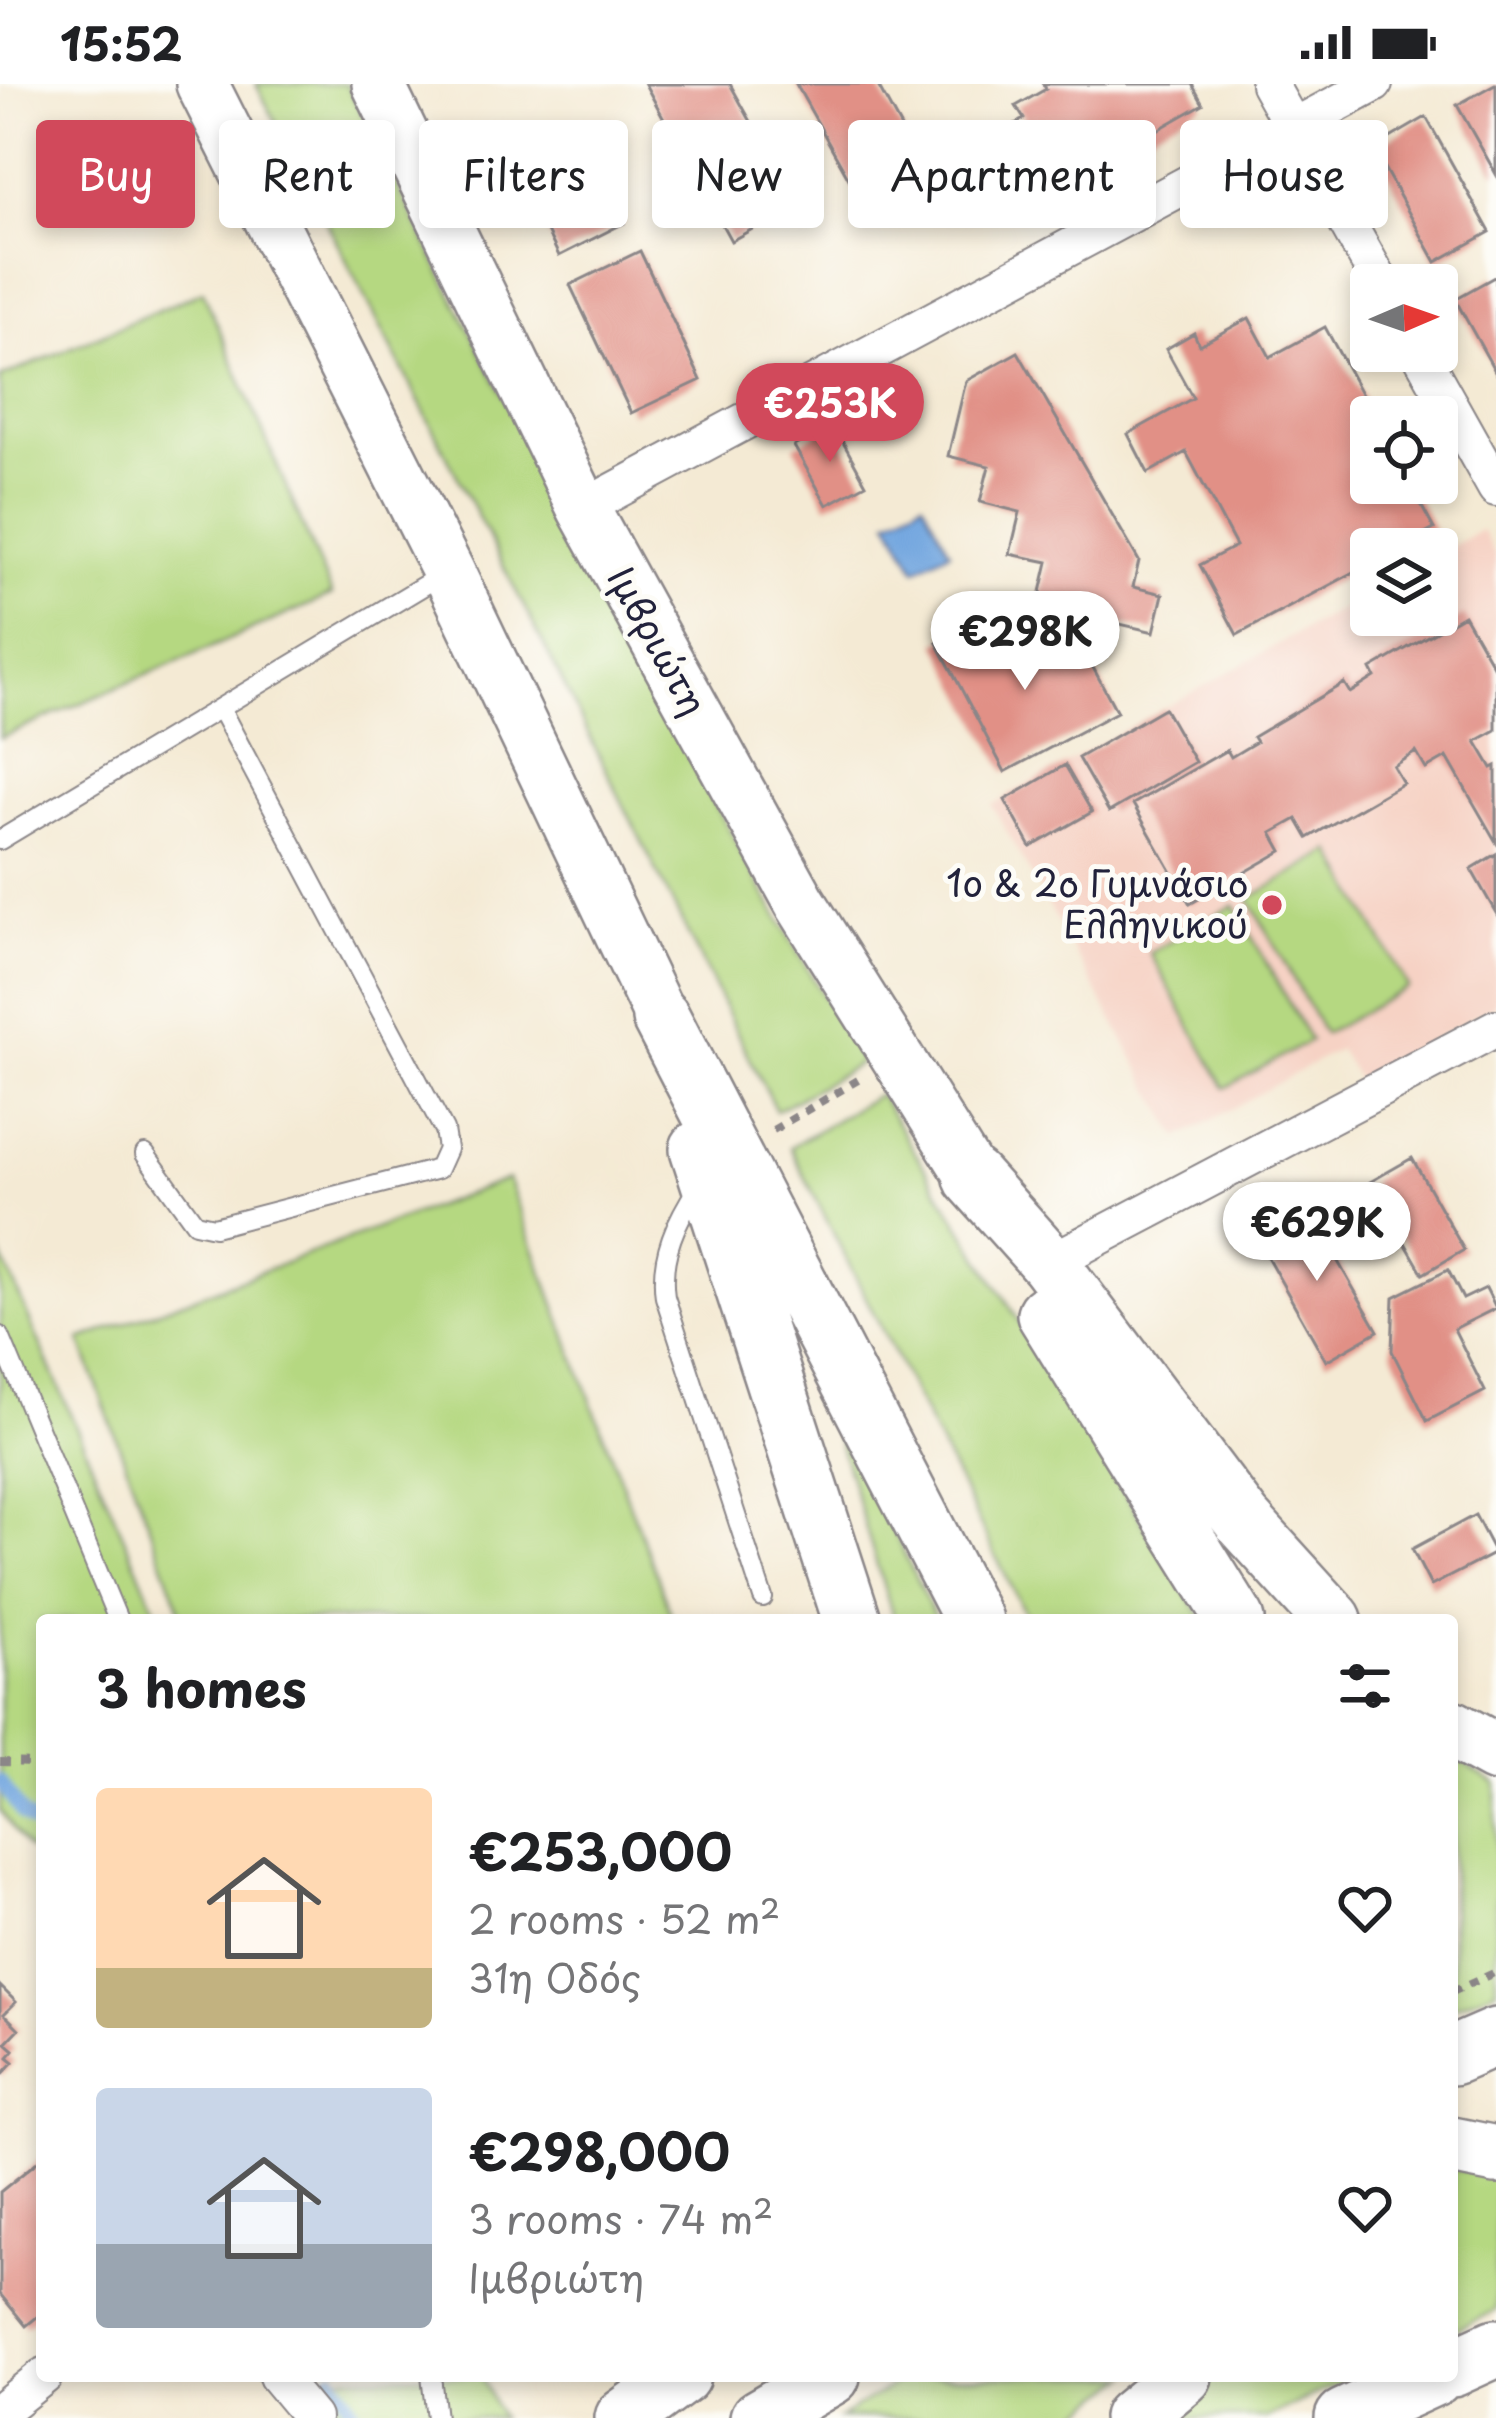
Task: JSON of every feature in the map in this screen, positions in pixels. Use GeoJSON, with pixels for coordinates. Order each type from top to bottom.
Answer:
{"type":"FeatureCollection","features":[{"type":"Feature","properties":{"kind":"main road"},"geometry":{"type":"LineString","coordinates":[[661,1018],[720,1168],[850,1614]]}},
{"type":"Feature","properties":{"kind":"main road"},"geometry":{"type":"LineString","coordinates":[[720,1168],[970,1614]]}},
{"type":"Feature","properties":{"kind":"main road"},"geometry":{"type":"LineString","coordinates":[[973,1178],[1049,1263],[1244,1521],[1328,1614]]}},
{"type":"Feature","properties":{"kind":"main road"},"geometry":{"type":"LineString","coordinates":[[973,1178],[1032,1291],[1232,1614]]}},
{"type":"Feature","properties":{"kind":"main road"},"geometry":{"type":"LineString","coordinates":[[1458,1732],[1496,1753]]}},
{"type":"Feature","properties":{"kind":"main road"},"geometry":{"type":"LineString","coordinates":[[1458,2053],[1496,2037]]}},
{"type":"Feature","properties":{"kind":"main road"},"geometry":{"type":"LineString","coordinates":[[1458,2147],[1496,2155]]}},
{"type":"Feature","properties":{"kind":"main road"},"geometry":{"type":"LineString","coordinates":[[1458,2365],[1496,2348]]}},
{"type":"Feature","properties":{"kind":"main road"},"geometry":{"type":"LineString","coordinates":[[624,2418],[673,2382]]}},
{"type":"Feature","properties":{"kind":"main road"},"geometry":{"type":"LineString","coordinates":[[759,2418],[821,2382]]}},
{"type":"Feature","properties":{"kind":"main road"},"geometry":{"type":"LineString","coordinates":[[1132,2418],[1177,2382]]}},
{"type":"Feature","properties":{"kind":"main road"},"geometry":{"type":"LineString","coordinates":[[1345,2418],[1422,2382]]}},
{"type":"Feature","properties":{"kind":"street"},"geometry":{"type":"LineString","coordinates":[[202,84],[448,571],[661,1018]]}},
{"type":"Feature","properties":{"kind":"street","name":"Ιμβριώτη"},"geometry":{"type":"LineString","coordinates":[[378,84],[583,508],[800,902],[973,1178]]}},
{"type":"Feature","properties":{"kind":"street"},"geometry":{"type":"LineString","coordinates":[[1269,84],[1289,120]]}},
{"type":"Feature","properties":{"kind":"street"},"geometry":{"type":"LineString","coordinates":[[1310,120],[1374,84]]}},
{"type":"Feature","properties":{"kind":"street"},"geometry":{"type":"LineString","coordinates":[[583,508],[1180,190]]}},
{"type":"Feature","properties":{"kind":"street"},"geometry":{"type":"LineString","coordinates":[[1350,228],[1370,264]]}},
{"type":"Feature","properties":{"kind":"street"},"geometry":{"type":"LineString","coordinates":[[1431,372],[1496,488]]}},
{"type":"Feature","properties":{"kind":"street"},"geometry":{"type":"LineString","coordinates":[[1049,1263],[1496,1028]]}},
{"type":"Feature","properties":{"kind":"street"},"geometry":{"type":"LineString","coordinates":[[0,2410],[36,2382]]}},
{"type":"Feature","properties":{"kind":"street"},"geometry":{"type":"LineString","coordinates":[[282,2382],[312,2418]]}},
{"type":"Feature","properties":{"kind":"lane"},"geometry":{"type":"LineString","coordinates":[[0,840],[448,571]]}},
{"type":"Feature","properties":{"kind":"lane"},"geometry":{"type":"LineString","coordinates":[[145,1154],[195,1223],[214,1227],[438,1169],[447,1149],[444,1130],[220,708]]}},
{"type":"Feature","properties":{"kind":"lane"},"geometry":{"type":"LineString","coordinates":[[720,1168],[697,1187],[665,1251],[664,1297],[763,1598]]}},
{"type":"Feature","properties":{"kind":"lane"},"geometry":{"type":"LineString","coordinates":[[0,1336],[116,1614]]}},
{"type":"Feature","properties":{"kind":"lane"},"geometry":{"type":"LineString","coordinates":[[432,2382],[436,2418]]}},
{"type":"Feature","properties":{"kind":"path"},"geometry":{"type":"LineString","coordinates":[[720,1168],[896,1058]]}},
{"type":"Feature","properties":{"kind":"path"},"geometry":{"type":"LineString","coordinates":[[0,1762],[36,1763]]}},
{"type":"Feature","properties":{"kind":"path"},"geometry":{"type":"LineString","coordinates":[[1458,1988],[1496,1972]]}},
{"type":"Feature","properties":{"kind":"shaded area","name":"1ο & 2ο Γυμνάσιο Ελληνικού"},"geometry":{"type":"Polygon","coordinates":[[[1481,530],[1496,556],[1496,1004],[1358,1081],[1339,1049],[1179,1138],[992,805],[1350,604],[1350,636],[1458,636],[1458,543],[1481,530]]]}},
{"type":"Feature","properties":{"kind":"green space"},"geometry":{"type":"Polygon","coordinates":[[[256,84],[347,84],[365,120],[274,120],[256,84]]]}},
{"type":"Feature","properties":{"kind":"green space"},"geometry":{"type":"Polygon","coordinates":[[[395,180],[660,700],[862,1062],[776,1111],[330,228],[395,228],[395,180]]]}},
{"type":"Feature","properties":{"kind":"green space"},"geometry":{"type":"Polygon","coordinates":[[[203,291],[332,595],[0,738],[0,378],[203,291]]]}},
{"type":"Feature","properties":{"kind":"green space"},"geometry":{"type":"Polygon","coordinates":[[[1332,851],[1408,987],[1324,1034],[1249,899],[1332,851]]]}},
{"type":"Feature","properties":{"kind":"green space"},"geometry":{"type":"Polygon","coordinates":[[[1234,905],[1310,1041],[1225,1088],[1150,953],[1234,905]]]}},
{"type":"Feature","properties":{"kind":"green space"},"geometry":{"type":"Polygon","coordinates":[[[879,1094],[1199,1614],[1025,1614],[790,1147],[879,1094]]]}},
{"type":"Feature","properties":{"kind":"green space"},"geometry":{"type":"Polygon","coordinates":[[[508,1179],[671,1614],[182,1614],[80,1340],[508,1179]]]}},
{"type":"Feature","properties":{"kind":"green space"},"geometry":{"type":"Polygon","coordinates":[[[0,1252],[157,1614],[36,1614],[36,1855],[0,1810],[0,1252]]]}},
{"type":"Feature","properties":{"kind":"green space"},"geometry":{"type":"Polygon","coordinates":[[[818,1374],[933,1614],[892,1614],[818,1374]]]}},
{"type":"Feature","properties":{"kind":"green space"},"geometry":{"type":"Polygon","coordinates":[[[1458,1761],[1496,1783],[1496,1989],[1458,2005],[1458,1761]]]}},
{"type":"Feature","properties":{"kind":"green space"},"geometry":{"type":"Polygon","coordinates":[[[1458,2170],[1496,2173],[1496,2310],[1458,2328],[1458,2170]]]}},
{"type":"Feature","properties":{"kind":"green space"},"geometry":{"type":"Polygon","coordinates":[[[317,2382],[484,2382],[500,2418],[344,2418],[317,2382]]]}},
{"type":"Feature","properties":{"kind":"green space"},"geometry":{"type":"Polygon","coordinates":[[[898,2382],[1121,2382],[1072,2418],[839,2418],[898,2382]]]}},
{"type":"Feature","properties":{"kind":"green space"},"geometry":{"type":"Polygon","coordinates":[[[1205,2382],[1342,2382],[1265,2418],[1164,2418],[1205,2382]]]}},
{"type":"Feature","properties":{"kind":"water"},"geometry":{"type":"Polygon","coordinates":[[[923,501],[950,551],[916,569],[889,520],[923,501]]]}},
{"type":"Feature","properties":{"kind":"building"},"geometry":{"type":"Polygon","coordinates":[[[645,84],[730,84],[750,120],[665,120],[645,84]]]}},
{"type":"Feature","properties":{"kind":"building"},"geometry":{"type":"Polygon","coordinates":[[[796,84],[877,84],[897,120],[848,120],[848,177],[824,134],[824,120],[816,120],[796,84]]]}},
{"type":"Feature","properties":{"kind":"building"},"geometry":{"type":"Polygon","coordinates":[[[1043,84],[1192,84],[1203,104],[1156,131],[1156,120],[1022,120],[1016,106],[1046,89],[1043,84]]]}},
{"type":"Feature","properties":{"kind":"building"},"geometry":{"type":"Polygon","coordinates":[[[1496,84],[1496,174],[1457,105],[1496,84]]]}},
{"type":"Feature","properties":{"kind":"building"},"geometry":{"type":"Polygon","coordinates":[[[1426,117],[1490,232],[1436,262],[1388,175],[1388,139],[1426,117]]]}},
{"type":"Feature","properties":{"kind":"building"},"geometry":{"type":"Polygon","coordinates":[[[545,228],[614,228],[559,256],[545,228]]]}},
{"type":"Feature","properties":{"kind":"building"},"geometry":{"type":"Polygon","coordinates":[[[724,228],[754,228],[731,241],[724,228]]]}},
{"type":"Feature","properties":{"kind":"building"},"geometry":{"type":"Polygon","coordinates":[[[640,251],[701,380],[631,413],[570,285],[640,251]]]}},
{"type":"Feature","properties":{"kind":"building"},"geometry":{"type":"Polygon","coordinates":[[[1496,276],[1496,373],[1458,304],[1458,297],[1496,276]]]}},
{"type":"Feature","properties":{"kind":"building"},"geometry":{"type":"Polygon","coordinates":[[[1249,318],[1270,357],[1325,327],[1363,396],[1350,396],[1350,504],[1420,504],[1433,528],[1350,528],[1350,574],[1237,635],[1200,565],[1236,546],[1186,452],[1148,473],[1128,434],[1193,398],[1166,349],[1194,333],[1199,345],[1249,318]]]}},
{"type":"Feature","properties":{"kind":"building"},"geometry":{"type":"Polygon","coordinates":[[[1018,352],[1139,561],[1133,587],[1163,594],[1154,632],[1038,605],[1048,562],[1010,554],[1020,512],[980,502],[989,466],[948,456],[966,381],[1018,352]]]}},
{"type":"Feature","properties":{"kind":"building"},"geometry":{"type":"Polygon","coordinates":[[[833,424],[866,484],[827,505],[794,446],[833,424]]]}},
{"type":"Feature","properties":{"kind":"building"},"geometry":{"type":"Polygon","coordinates":[[[1464,615],[1496,671],[1496,730],[1476,741],[1492,768],[1496,766],[1496,842],[1447,757],[1426,769],[1416,752],[1393,766],[1403,783],[1308,838],[1297,819],[1272,833],[1282,851],[1190,904],[1133,804],[1227,750],[1231,757],[1256,742],[1253,737],[1344,683],[1350,693],[1375,677],[1371,669],[1428,636],[1458,636],[1458,618],[1464,615]]]}},
{"type":"Feature","properties":{"kind":"building"},"geometry":{"type":"Polygon","coordinates":[[[973,624],[985,647],[1006,635],[1090,662],[1117,712],[1005,772],[937,643],[973,624]]]}},
{"type":"Feature","properties":{"kind":"building"},"geometry":{"type":"Polygon","coordinates":[[[1164,708],[1195,762],[1109,812],[1078,758],[1164,708]]]}},
{"type":"Feature","properties":{"kind":"building"},"geometry":{"type":"Polygon","coordinates":[[[1065,765],[1092,812],[1031,847],[1005,800],[1065,765]]]}},
{"type":"Feature","properties":{"kind":"building"},"geometry":{"type":"Polygon","coordinates":[[[1496,854],[1496,913],[1471,869],[1496,854]]]}},
{"type":"Feature","properties":{"kind":"building"},"geometry":{"type":"Polygon","coordinates":[[[1412,1158],[1464,1250],[1423,1274],[1370,1182],[1412,1158]]]}},
{"type":"Feature","properties":{"kind":"building"},"geometry":{"type":"Polygon","coordinates":[[[1307,1208],[1378,1331],[1326,1361],[1256,1237],[1307,1208]]]}},
{"type":"Feature","properties":{"kind":"building"},"geometry":{"type":"Polygon","coordinates":[[[1448,1270],[1463,1299],[1486,1288],[1496,1308],[1454,1329],[1485,1391],[1427,1421],[1392,1351],[1394,1297],[1448,1270]]]}},
{"type":"Feature","properties":{"kind":"building"},"geometry":{"type":"Polygon","coordinates":[[[1475,1515],[1495,1553],[1431,1586],[1412,1549],[1475,1515]]]}},
{"type":"Feature","properties":{"kind":"building"},"geometry":{"type":"Polygon","coordinates":[[[0,1986],[16,2002],[4,2014],[19,2029],[6,2043],[14,2050],[8,2057],[14,2062],[0,2077],[0,1986]]]}},
{"type":"Feature","properties":{"kind":"building"},"geometry":{"type":"Polygon","coordinates":[[[36,2163],[36,2318],[26,2326],[0,2294],[0,2192],[36,2163]]]}},
{"type":"Feature","properties":{"kind":"waterway"},"geometry":{"type":"LineString","coordinates":[[0,1781],[23,1815],[36,1825]]}},
{"type":"Feature","properties":{"kind":"waterway"},"geometry":{"type":"LineString","coordinates":[[336,2382],[358,2418]]}},
{"type":"Feature","properties":{"kind":"place","name":"1ο & 2ο Γυμνάσιο Ελληνικού"},"geometry":{"type":"Point","coordinates":[1272,905]}}]}
